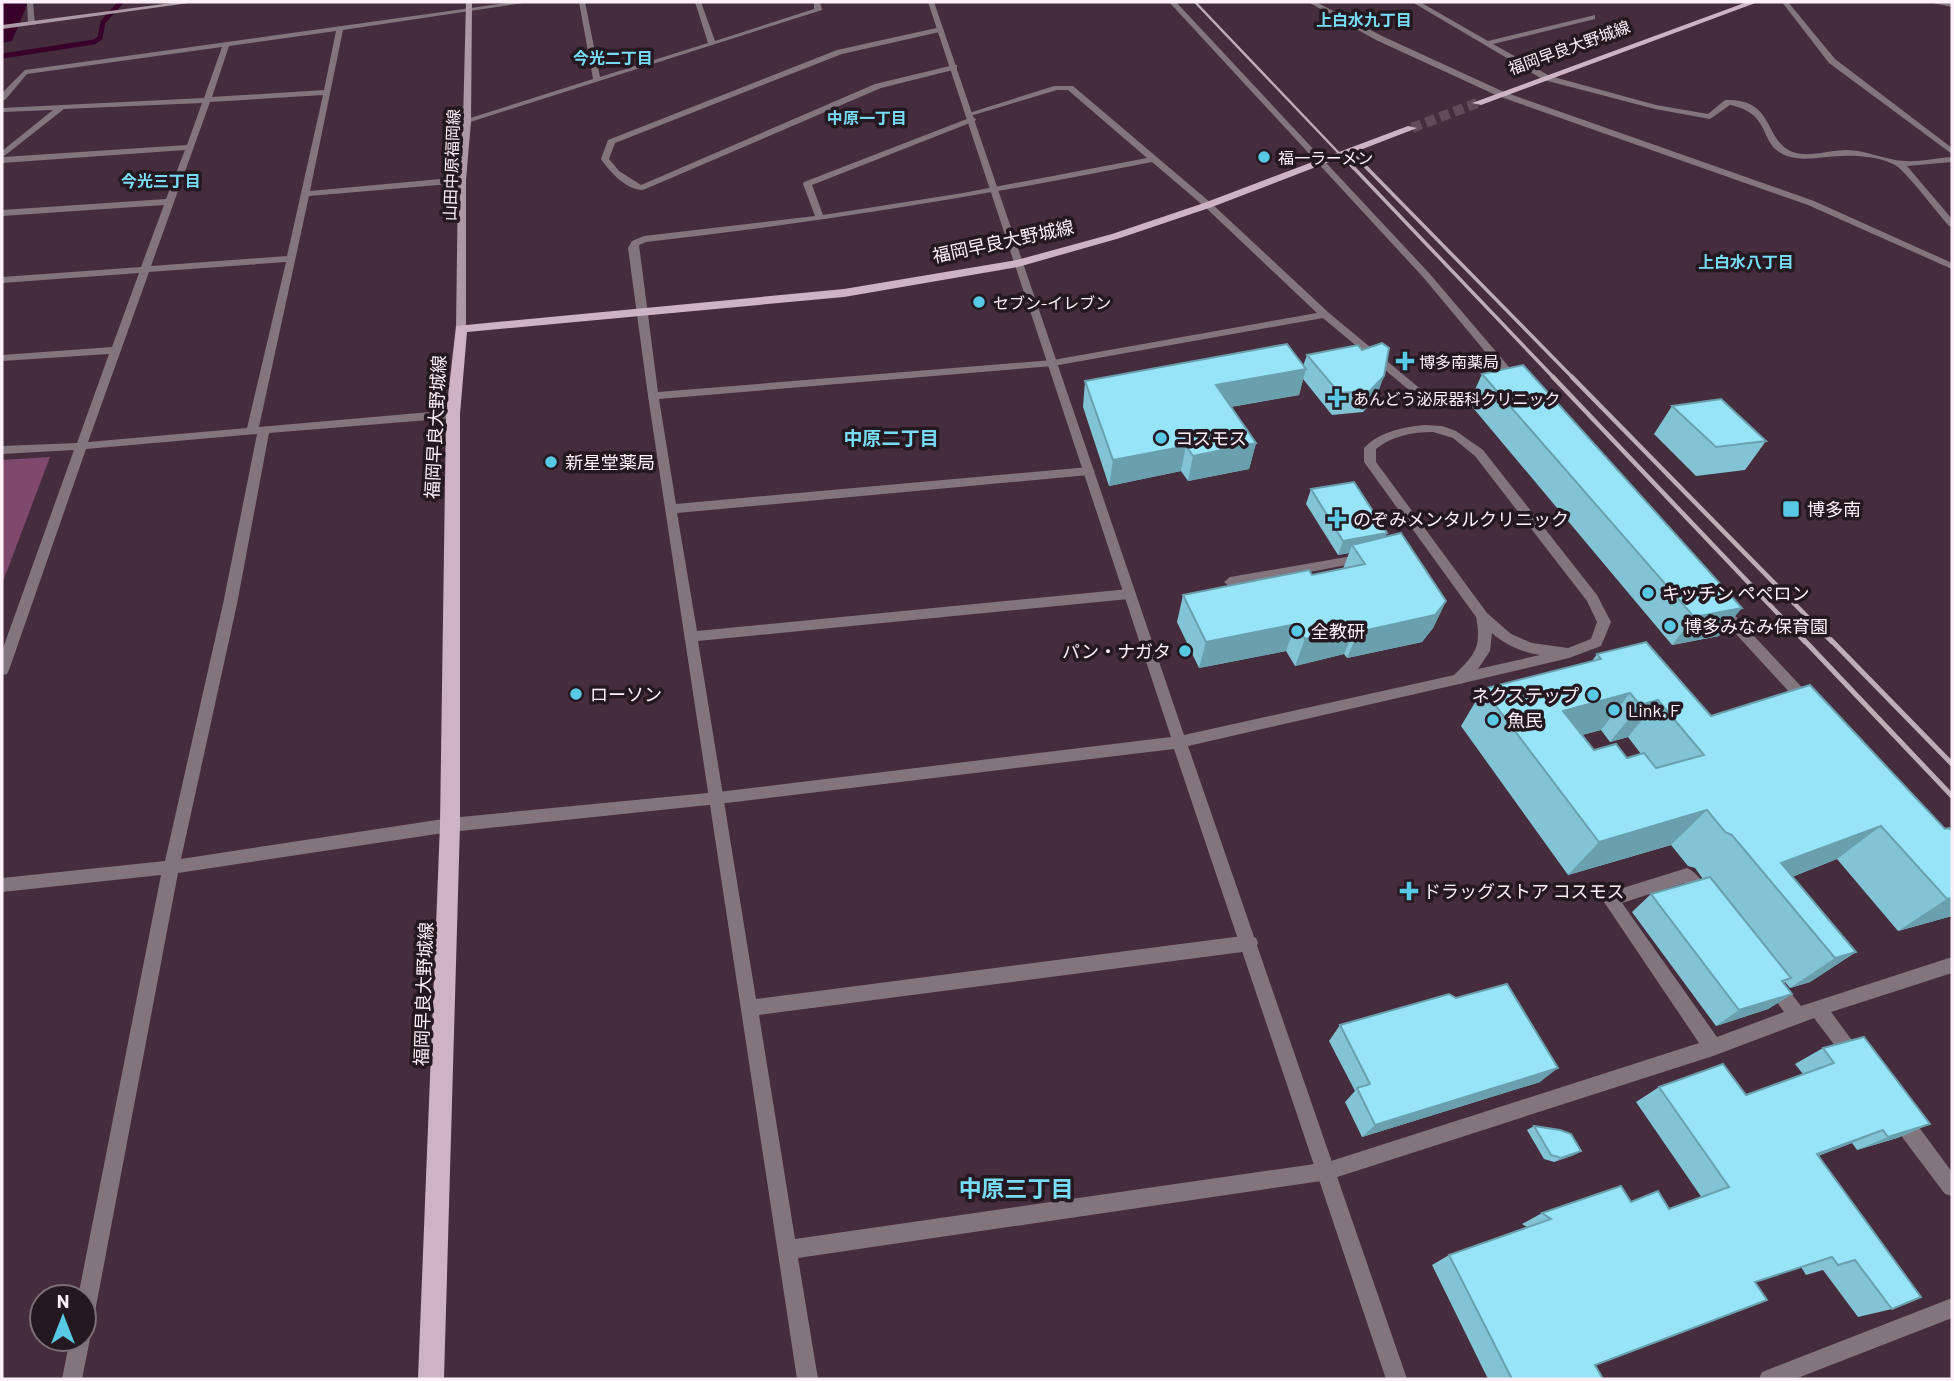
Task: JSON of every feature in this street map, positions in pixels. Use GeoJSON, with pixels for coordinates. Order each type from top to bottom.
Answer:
{"type":"FeatureCollection","features":[{"type":"Feature","properties":{"kind":"main road"},"geometry":{"type":"LineString","coordinates":[[2,27],[193,2]]}},
{"type":"Feature","properties":{"kind":"main road","name":"福岡早良大野城線"},"geometry":{"type":"LineString","coordinates":[[1477,103],[1754,2]]}},
{"type":"Feature","properties":{"kind":"main road","name":"山田中原福岡線"},"geometry":{"type":"LineString","coordinates":[[461,329],[462,180],[467,122],[469,6]]}},
{"type":"Feature","properties":{"kind":"main road","name":"福岡早良大野城線"},"geometry":{"type":"LineString","coordinates":[[431,1379],[450,825],[453,414],[461,329],[844,293],[1018,263],[1116,236],[1208,205],[1324,164],[1412,128]]}},
{"type":"Feature","properties":{"kind":"street"},"geometry":{"type":"LineString","coordinates":[[28,24],[30,2]]}},
{"type":"Feature","properties":{"kind":"street"},"geometry":{"type":"LineString","coordinates":[[2,98],[25,72],[226,46],[469,6],[527,2]]}},
{"type":"Feature","properties":{"kind":"street"},"geometry":{"type":"LineString","coordinates":[[582,2],[597,79]]}},
{"type":"Feature","properties":{"kind":"street"},"geometry":{"type":"LineString","coordinates":[[698,2],[712,44]]}},
{"type":"Feature","properties":{"kind":"street"},"geometry":{"type":"LineString","coordinates":[[467,122],[818,10],[817,2]]}},
{"type":"Feature","properties":{"kind":"street"},"geometry":{"type":"LineString","coordinates":[[931,2],[1129,594],[1397,1379]]}},
{"type":"Feature","properties":{"kind":"street"},"geometry":{"type":"LineString","coordinates":[[1172,2],[1426,275],[1527,395]]}},
{"type":"Feature","properties":{"kind":"street"},"geometry":{"type":"LineString","coordinates":[[1311,2],[1378,38],[1501,94],[1811,203],[1952,266]]}},
{"type":"Feature","properties":{"kind":"street"},"geometry":{"type":"LineString","coordinates":[[1416,2],[1547,78],[1655,107],[1710,117],[1728,102],[1743,103],[1754,107],[1764,117],[1777,145],[1790,154],[1811,156],[1848,152],[1885,157],[1899,163],[1952,224]]}},
{"type":"Feature","properties":{"kind":"street"},"geometry":{"type":"LineString","coordinates":[[1785,2],[1832,61],[1952,152]]}},
{"type":"Feature","properties":{"kind":"street"},"geometry":{"type":"LineString","coordinates":[[1931,2],[1952,5]]}},
{"type":"Feature","properties":{"kind":"street"},"geometry":{"type":"LineString","coordinates":[[1488,43],[1592,17]]}},
{"type":"Feature","properties":{"kind":"street"},"geometry":{"type":"LineString","coordinates":[[91,1283],[171,867],[230,604],[257,432],[279,325],[289,259],[340,29]]}},
{"type":"Feature","properties":{"kind":"street"},"geometry":{"type":"LineString","coordinates":[[941,29],[827,57],[611,142],[605,159],[616,173],[640,188],[877,86],[954,67]]}},
{"type":"Feature","properties":{"kind":"street"},"geometry":{"type":"LineString","coordinates":[[2,670],[226,46]]}},
{"type":"Feature","properties":{"kind":"street"},"geometry":{"type":"LineString","coordinates":[[820,218],[807,184],[971,117],[1057,88],[1070,88],[1208,205],[1325,315],[1427,398],[1456,398],[1518,385]]}},
{"type":"Feature","properties":{"kind":"street"},"geometry":{"type":"LineString","coordinates":[[2,110],[328,92]]}},
{"type":"Feature","properties":{"kind":"street"},"geometry":{"type":"LineString","coordinates":[[2,157],[62,107]]}},
{"type":"Feature","properties":{"kind":"street"},"geometry":{"type":"LineString","coordinates":[[2,157],[189,147]]}},
{"type":"Feature","properties":{"kind":"street"},"geometry":{"type":"LineString","coordinates":[[807,1379],[640,312],[633,248],[635,243],[995,192],[1153,159]]}},
{"type":"Feature","properties":{"kind":"street"},"geometry":{"type":"LineString","coordinates":[[1899,163],[1952,159]]}},
{"type":"Feature","properties":{"kind":"street"},"geometry":{"type":"LineString","coordinates":[[304,194],[462,180]]}},
{"type":"Feature","properties":{"kind":"street"},"geometry":{"type":"LineString","coordinates":[[2,214],[169,202]]}},
{"type":"Feature","properties":{"kind":"street"},"geometry":{"type":"LineString","coordinates":[[2,280],[289,259]]}},
{"type":"Feature","properties":{"kind":"street"},"geometry":{"type":"LineString","coordinates":[[653,396],[1053,363],[1325,315]]}},
{"type":"Feature","properties":{"kind":"street"},"geometry":{"type":"LineString","coordinates":[[2,358],[117,350]]}},
{"type":"Feature","properties":{"kind":"street"},"geometry":{"type":"LineString","coordinates":[[2,450],[257,432],[453,414]]}},
{"type":"Feature","properties":{"kind":"street"},"geometry":{"type":"LineString","coordinates":[[2,885],[171,867],[450,825],[718,798],[1180,742],[1569,653],[1597,642],[1604,622],[1592,598],[1479,453],[1463,438],[1440,429],[1381,438],[1370,448],[1370,462],[1482,616],[1506,638],[1531,648],[1569,653]]}},
{"type":"Feature","properties":{"kind":"street"},"geometry":{"type":"LineString","coordinates":[[671,509],[1089,471]]}},
{"type":"Feature","properties":{"kind":"street"},"geometry":{"type":"LineString","coordinates":[[1410,549],[1430,546]]}},
{"type":"Feature","properties":{"kind":"street"},"geometry":{"type":"LineString","coordinates":[[1230,582],[1374,556]]}},
{"type":"Feature","properties":{"kind":"street"},"geometry":{"type":"LineString","coordinates":[[692,637],[1129,594]]}},
{"type":"Feature","properties":{"kind":"street"},"geometry":{"type":"LineString","coordinates":[[1708,595],[1818,714]]}},
{"type":"Feature","properties":{"kind":"street"},"geometry":{"type":"LineString","coordinates":[[1459,679],[1479,660],[1487,639],[1482,616]]}},
{"type":"Feature","properties":{"kind":"street"},"geometry":{"type":"LineString","coordinates":[[1713,908],[1687,875],[1610,899],[1713,1046]]}},
{"type":"Feature","properties":{"kind":"street"},"geometry":{"type":"LineString","coordinates":[[750,1008],[1250,943]]}},
{"type":"Feature","properties":{"kind":"street"},"geometry":{"type":"LineString","coordinates":[[787,1250],[1328,1171],[1952,965]]}},
{"type":"Feature","properties":{"kind":"street"},"geometry":{"type":"LineString","coordinates":[[1764,973],[1798,1016]]}},
{"type":"Feature","properties":{"kind":"street"},"geometry":{"type":"LineString","coordinates":[[1817,1008],[1865,1072]]}},
{"type":"Feature","properties":{"kind":"street"},"geometry":{"type":"LineString","coordinates":[[1889,1103],[1952,1187]]}},
{"type":"Feature","properties":{"kind":"street"},"geometry":{"type":"LineString","coordinates":[[1769,1379],[1952,1308]]}},
{"type":"Feature","properties":{"kind":"street"},"geometry":{"type":"LineString","coordinates":[[72,1379],[77,1353]]}},
{"type":"Feature","properties":{"kind":"shaded area"},"geometry":{"type":"Polygon","coordinates":[[[50,457],[2,584],[2,460],[50,457]]]}},
{"type":"Feature","properties":{"kind":"building"},"geometry":{"type":"Polygon","coordinates":[[[1382,343],[1389,348],[1384,376],[1370,391],[1339,393],[1307,355],[1358,345],[1362,350],[1382,343]]]}},
{"type":"Feature","properties":{"kind":"building"},"geometry":{"type":"Polygon","coordinates":[[[1287,344],[1306,369],[1216,385],[1256,443],[1193,456],[1186,446],[1113,460],[1085,381],[1287,344]]]}},
{"type":"Feature","properties":{"kind":"building"},"geometry":{"type":"Polygon","coordinates":[[[1523,365],[1742,608],[1694,617],[1482,374],[1523,365]]]}},
{"type":"Feature","properties":{"kind":"building"},"geometry":{"type":"Polygon","coordinates":[[[1721,399],[1766,441],[1716,447],[1672,406],[1721,399]]]}},
{"type":"Feature","properties":{"kind":"building"},"geometry":{"type":"Polygon","coordinates":[[[1354,482],[1387,533],[1343,541],[1311,489],[1354,482]]]}},
{"type":"Feature","properties":{"kind":"building"},"geometry":{"type":"Polygon","coordinates":[[[1401,533],[1446,601],[1435,615],[1358,632],[1356,627],[1305,639],[1296,624],[1206,642],[1183,595],[1309,570],[1312,575],[1365,564],[1352,545],[1401,533]]]}},
{"type":"Feature","properties":{"kind":"building"},"geometry":{"type":"Polygon","coordinates":[[[1646,642],[1711,716],[1810,685],[1945,829],[1952,831],[1952,898],[1947,899],[1881,826],[1781,863],[1856,952],[1835,958],[1732,835],[1725,832],[1707,810],[1599,842],[1483,689],[1601,659],[1597,654],[1646,642]],[[1630,693],[1563,711],[1594,750],[1616,744],[1627,758],[1644,753],[1656,768],[1704,755],[1658,700],[1640,705],[1630,693]]]}},
{"type":"Feature","properties":{"kind":"building"},"geometry":{"type":"Polygon","coordinates":[[[1710,877],[1791,978],[1782,981],[1792,994],[1739,1010],[1651,894],[1710,877]]]}},
{"type":"Feature","properties":{"kind":"building"},"geometry":{"type":"Polygon","coordinates":[[[1507,984],[1558,1068],[1375,1125],[1357,1088],[1370,1084],[1340,1025],[1449,994],[1456,998],[1507,984]]]}},
{"type":"Feature","properties":{"kind":"building"},"geometry":{"type":"Polygon","coordinates":[[[1864,1037],[1930,1124],[1888,1137],[1883,1130],[1817,1154],[1921,1297],[1892,1309],[1855,1260],[1838,1265],[1832,1257],[1755,1282],[1767,1300],[1595,1365],[1603,1379],[1512,1379],[1449,1255],[1551,1219],[1542,1213],[1621,1186],[1631,1202],[1658,1191],[1669,1209],[1729,1187],[1659,1087],[1723,1064],[1746,1095],[1834,1063],[1823,1048],[1864,1037]]]}},
{"type":"Feature","properties":{"kind":"building"},"geometry":{"type":"Polygon","coordinates":[[[1534,1126],[1571,1134],[1581,1151],[1561,1158],[1551,1155],[1534,1126]]]}},
{"type":"Feature","properties":{"kind":"waterway"},"geometry":{"type":"LineString","coordinates":[[2,35],[14,5],[12,2]]}},
{"type":"Feature","properties":{"kind":"waterway"},"geometry":{"type":"LineString","coordinates":[[2,56],[94,42],[100,38],[103,22],[121,2]]}},
{"type":"Feature","properties":{"kind":"tunnel"},"geometry":{"type":"LineString","coordinates":[[1412,128],[1477,103]]}},
{"type":"Feature","properties":{"kind":"railway"},"geometry":{"type":"LineString","coordinates":[[1195,2],[1354,169]]}},
{"type":"Feature","properties":{"kind":"railway"},"geometry":{"type":"LineString","coordinates":[[1356,157],[1366,167]]}},
{"type":"Feature","properties":{"kind":"railway"},"geometry":{"type":"LineString","coordinates":[[1353,167],[1555,379]]}},
{"type":"Feature","properties":{"kind":"railway"},"geometry":{"type":"LineString","coordinates":[[1366,167],[1574,379]]}},
{"type":"Feature","properties":{"kind":"railway"},"geometry":{"type":"LineString","coordinates":[[1553,377],[1805,642]]}},
{"type":"Feature","properties":{"kind":"railway"},"geometry":{"type":"LineString","coordinates":[[1572,377],[1832,642]]}},
{"type":"Feature","properties":{"kind":"railway"},"geometry":{"type":"LineString","coordinates":[[1804,640],[1952,796]]}},
{"type":"Feature","properties":{"kind":"railway"},"geometry":{"type":"LineString","coordinates":[[1831,640],[1952,764]]}},
{"type":"Feature","properties":{"kind":"place","name":"福一ラーメン"},"geometry":{"type":"Point","coordinates":[1264,157]}},
{"type":"Feature","properties":{"kind":"place","name":"セブン-イレブン"},"geometry":{"type":"Point","coordinates":[979,302]}},
{"type":"Feature","properties":{"kind":"place","name":"博多南薬局"},"geometry":{"type":"Point","coordinates":[1405,361]}},
{"type":"Feature","properties":{"kind":"place","name":"あんどう泌尿器科クリニック"},"geometry":{"type":"Point","coordinates":[1337,398]}},
{"type":"Feature","properties":{"kind":"place","name":"コスモス"},"geometry":{"type":"Point","coordinates":[1161,438]}},
{"type":"Feature","properties":{"kind":"place","name":"新星堂薬局"},"geometry":{"type":"Point","coordinates":[551,462]}},
{"type":"Feature","properties":{"kind":"place","name":"博多南"},"geometry":{"type":"Point","coordinates":[1791,509]}},
{"type":"Feature","properties":{"kind":"place","name":"のぞみメンタルクリニック"},"geometry":{"type":"Point","coordinates":[1337,519]}},
{"type":"Feature","properties":{"kind":"place","name":"キッチン ペペロン"},"geometry":{"type":"Point","coordinates":[1648,593]}},
{"type":"Feature","properties":{"kind":"place","name":"博多みなみ保育園"},"geometry":{"type":"Point","coordinates":[1670,626]}},
{"type":"Feature","properties":{"kind":"place","name":"全教研"},"geometry":{"type":"Point","coordinates":[1297,631]}},
{"type":"Feature","properties":{"kind":"place","name":"パン・ナガタ"},"geometry":{"type":"Point","coordinates":[1185,651]}},
{"type":"Feature","properties":{"kind":"place","name":"ローソン"},"geometry":{"type":"Point","coordinates":[576,694]}},
{"type":"Feature","properties":{"kind":"place","name":"ネクステップ"},"geometry":{"type":"Point","coordinates":[1593,695]}},
{"type":"Feature","properties":{"kind":"place","name":"Link. F"},"geometry":{"type":"Point","coordinates":[1614,710]}},
{"type":"Feature","properties":{"kind":"place","name":"魚民"},"geometry":{"type":"Point","coordinates":[1493,720]}},
{"type":"Feature","properties":{"kind":"place","name":"ドラッグストア コスモス"},"geometry":{"type":"Point","coordinates":[1409,891]}},
{"type":"Feature","properties":{"kind":"district","name":"上白水九丁目"},"geometry":{"type":"Point","coordinates":[1364,19]}},
{"type":"Feature","properties":{"kind":"district","name":"今光二丁目"},"geometry":{"type":"Point","coordinates":[613,57]}},
{"type":"Feature","properties":{"kind":"district","name":"中原一丁目"},"geometry":{"type":"Point","coordinates":[867,117]}},
{"type":"Feature","properties":{"kind":"district","name":"今光三丁目"},"geometry":{"type":"Point","coordinates":[161,180]}},
{"type":"Feature","properties":{"kind":"district","name":"上白水八丁目"},"geometry":{"type":"Point","coordinates":[1746,261]}},
{"type":"Feature","properties":{"kind":"district","name":"中原二丁目"},"geometry":{"type":"Point","coordinates":[891,437]}},
{"type":"Feature","properties":{"kind":"district","name":"中原三丁目"},"geometry":{"type":"Point","coordinates":[1016,1188]}}]}
